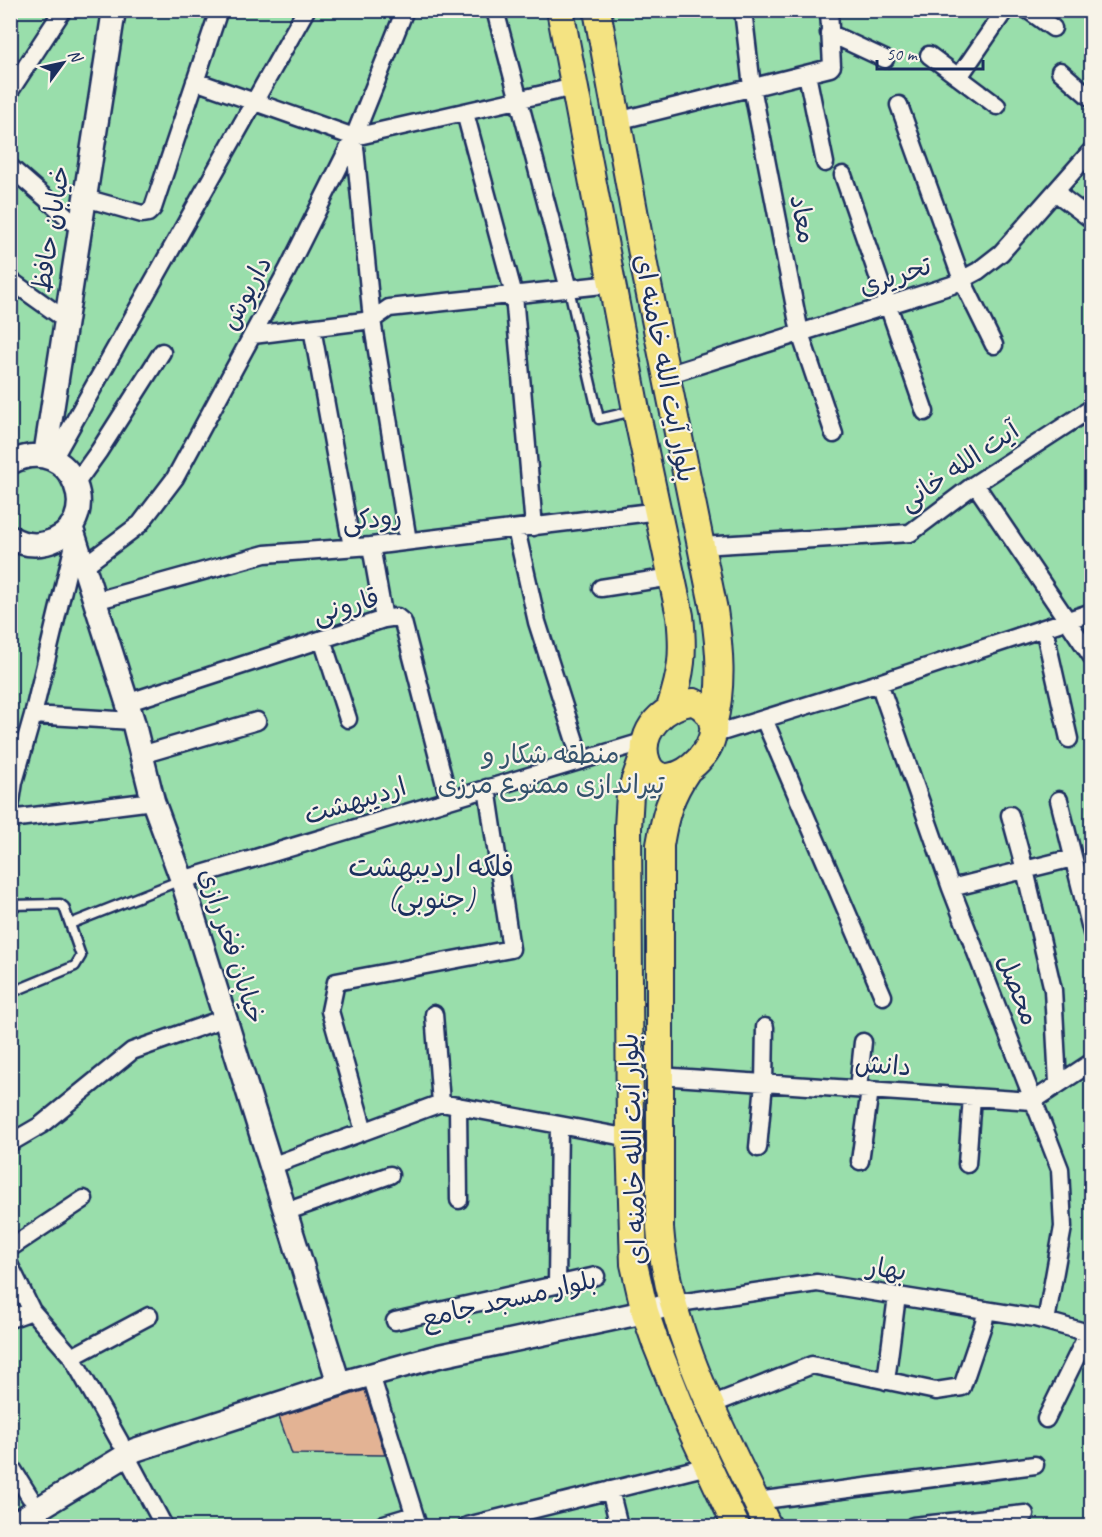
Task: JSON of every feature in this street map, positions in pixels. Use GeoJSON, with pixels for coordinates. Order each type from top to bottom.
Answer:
{"type":"FeatureCollection","features":[{"type":"Feature","properties":{"kind":"main road","name":"خیابان حافظ"},"geometry":{"type":"LineString","coordinates":[[49,458],[66,320],[114,10]]}},
{"type":"Feature","properties":{"kind":"main road","name":"بلوار آیت الله خامنه ای"},"geometry":{"type":"LineString","coordinates":[[560,10],[636,410],[672,577],[684,647],[680,673],[670,708]]}},
{"type":"Feature","properties":{"kind":"main road","name":"بلوار آیت الله خامنه ای"},"geometry":{"type":"LineString","coordinates":[[597,10],[714,610],[720,653],[721,686],[712,730]]}},
{"type":"Feature","properties":{"kind":"main road"},"geometry":{"type":"LineString","coordinates":[[632,383],[667,375]]}},
{"type":"Feature","properties":{"kind":"main road"},"geometry":{"type":"LineString","coordinates":[[10,463],[32,455],[49,458],[64,466],[76,483],[79,501],[73,533],[39,544],[27,544],[10,537]]}},
{"type":"Feature","properties":{"kind":"main road","name":"خیابان فخر رازی"},"geometry":{"type":"LineString","coordinates":[[73,533],[130,712],[153,801],[182,880],[337,1378]]}},
{"type":"Feature","properties":{"kind":"main road"},"geometry":{"type":"LineString","coordinates":[[694,702],[704,707],[710,714],[712,730],[706,751],[698,763],[687,771],[676,776],[664,777],[654,772],[648,765],[645,747],[651,728],[670,708],[682,703],[694,702]]}},
{"type":"Feature","properties":{"kind":"main road","name":"بلوار آیت الله خامنه ای"},"geometry":{"type":"LineString","coordinates":[[645,747],[630,794],[628,828],[632,1250],[643,1304],[686,1419],[736,1527]]}},
{"type":"Feature","properties":{"kind":"main road"},"geometry":{"type":"LineString","coordinates":[[687,771],[674,790],[660,845],[659,1076],[662,1260],[682,1337],[768,1527]]}},
{"type":"Feature","properties":{"kind":"main road","name":"بلوار مسجد جامع"},"geometry":{"type":"LineString","coordinates":[[20,1502],[123,1448],[427,1347],[643,1304],[672,1304]]}},
{"type":"Feature","properties":{"kind":"main road","name":"بلوار مسجد جامع"},"geometry":{"type":"LineString","coordinates":[[337,1378],[371,1375],[643,1304]]}},
{"type":"Feature","properties":{"kind":"main road","name":"بلوار مسجد جامع"},"geometry":{"type":"LineString","coordinates":[[10,1526],[123,1448]]}},
{"type":"Feature","properties":{"kind":"street"},"geometry":{"type":"LineString","coordinates":[[10,91],[63,10]]}},
{"type":"Feature","properties":{"kind":"street"},"geometry":{"type":"LineString","coordinates":[[85,198],[142,214],[148,213],[153,208],[219,10]]}},
{"type":"Feature","properties":{"kind":"street"},"geometry":{"type":"LineString","coordinates":[[49,458],[306,10]]}},
{"type":"Feature","properties":{"kind":"street","name":"داریوش"},"geometry":{"type":"LineString","coordinates":[[84,566],[140,524],[175,478],[288,269],[354,136],[405,10]]}},
{"type":"Feature","properties":{"kind":"street"},"geometry":{"type":"LineString","coordinates":[[495,10],[569,289]]}},
{"type":"Feature","properties":{"kind":"street","name":"معاد"},"geometry":{"type":"LineString","coordinates":[[743,10],[752,87],[800,333],[834,434]]}},
{"type":"Feature","properties":{"kind":"street"},"geometry":{"type":"LineString","coordinates":[[617,121],[830,68],[832,66],[829,10]]}},
{"type":"Feature","properties":{"kind":"street"},"geometry":{"type":"LineString","coordinates":[[959,77],[1005,10]]}},
{"type":"Feature","properties":{"kind":"street"},"geometry":{"type":"LineString","coordinates":[[1028,10],[1053,28]]}},
{"type":"Feature","properties":{"kind":"street"},"geometry":{"type":"LineString","coordinates":[[830,33],[885,59]]}},
{"type":"Feature","properties":{"kind":"street"},"geometry":{"type":"LineString","coordinates":[[929,55],[997,105]]}},
{"type":"Feature","properties":{"kind":"street"},"geometry":{"type":"LineString","coordinates":[[1060,71],[1092,99]]}},
{"type":"Feature","properties":{"kind":"street"},"geometry":{"type":"LineString","coordinates":[[807,74],[825,163]]}},
{"type":"Feature","properties":{"kind":"street"},"geometry":{"type":"LineString","coordinates":[[195,81],[354,136],[574,87]]}},
{"type":"Feature","properties":{"kind":"street"},"geometry":{"type":"LineString","coordinates":[[899,105],[962,280],[994,345]]}},
{"type":"Feature","properties":{"kind":"street"},"geometry":{"type":"LineString","coordinates":[[465,112],[514,295],[534,527]]}},
{"type":"Feature","properties":{"kind":"street"},"geometry":{"type":"LineString","coordinates":[[354,136],[372,320],[408,542]]}},
{"type":"Feature","properties":{"kind":"street","name":"تحریری"},"geometry":{"type":"LineString","coordinates":[[667,375],[962,280],[1001,253],[1092,150]]}},
{"type":"Feature","properties":{"kind":"street"},"geometry":{"type":"LineString","coordinates":[[10,167],[80,228]]}},
{"type":"Feature","properties":{"kind":"street"},"geometry":{"type":"LineString","coordinates":[[843,175],[925,412]]}},
{"type":"Feature","properties":{"kind":"street"},"geometry":{"type":"LineString","coordinates":[[1055,192],[1092,220]]}},
{"type":"Feature","properties":{"kind":"street"},"geometry":{"type":"LineString","coordinates":[[10,279],[66,320]]}},
{"type":"Feature","properties":{"kind":"street"},"geometry":{"type":"LineString","coordinates":[[253,335],[372,320],[389,308],[612,284]]}},
{"type":"Feature","properties":{"kind":"street"},"geometry":{"type":"LineString","coordinates":[[312,328],[352,547]]}},
{"type":"Feature","properties":{"kind":"street"},"geometry":{"type":"LineString","coordinates":[[76,483],[162,352]]}},
{"type":"Feature","properties":{"kind":"street","name":"آیت الله خانی"},"geometry":{"type":"LineString","coordinates":[[701,546],[910,533],[975,484],[1092,408]]}},
{"type":"Feature","properties":{"kind":"street"},"geometry":{"type":"LineString","coordinates":[[975,484],[1092,657]]}},
{"type":"Feature","properties":{"kind":"street","name":"رودکی"},"geometry":{"type":"LineString","coordinates":[[95,601],[264,554],[408,542],[658,511]]}},
{"type":"Feature","properties":{"kind":"street"},"geometry":{"type":"LineString","coordinates":[[516,529],[537,622],[580,760]]}},
{"type":"Feature","properties":{"kind":"street"},"geometry":{"type":"LineString","coordinates":[[10,807],[12,781],[33,714],[73,533]]}},
{"type":"Feature","properties":{"kind":"street"},"geometry":{"type":"LineString","coordinates":[[371,546],[384,619]]}},
{"type":"Feature","properties":{"kind":"street"},"geometry":{"type":"LineString","coordinates":[[601,588],[672,577]]}},
{"type":"Feature","properties":{"kind":"street"},"geometry":{"type":"LineString","coordinates":[[712,730],[764,719],[1092,612]]}},
{"type":"Feature","properties":{"kind":"street","name":"قارونی"},"geometry":{"type":"LineString","coordinates":[[130,712],[322,639],[397,616],[403,622],[449,800]]}},
{"type":"Feature","properties":{"kind":"street"},"geometry":{"type":"LineString","coordinates":[[1044,628],[1069,739]]}},
{"type":"Feature","properties":{"kind":"street"},"geometry":{"type":"LineString","coordinates":[[322,639],[348,719]]}},
{"type":"Feature","properties":{"kind":"street","name":"محصل"},"geometry":{"type":"LineString","coordinates":[[879,683],[951,888],[1060,1169],[1063,1227],[1046,1321]]}},
{"type":"Feature","properties":{"kind":"street"},"geometry":{"type":"LineString","coordinates":[[33,714],[130,712]]}},
{"type":"Feature","properties":{"kind":"street"},"geometry":{"type":"LineString","coordinates":[[764,719],[883,996]]}},
{"type":"Feature","properties":{"kind":"street"},"geometry":{"type":"LineString","coordinates":[[141,755],[257,721]]}},
{"type":"Feature","properties":{"kind":"street","name":"اردیبهشت"},"geometry":{"type":"LineString","coordinates":[[182,880],[580,760],[645,747]]}},
{"type":"Feature","properties":{"kind":"street"},"geometry":{"type":"LineString","coordinates":[[364,1131],[330,1011],[336,982],[511,949],[487,788]]}},
{"type":"Feature","properties":{"kind":"street"},"geometry":{"type":"LineString","coordinates":[[1059,800],[1092,933]]}},
{"type":"Feature","properties":{"kind":"street"},"geometry":{"type":"LineString","coordinates":[[10,819],[153,801]]}},
{"type":"Feature","properties":{"kind":"street"},"geometry":{"type":"LineString","coordinates":[[1010,815],[1053,990],[1058,1083]]}},
{"type":"Feature","properties":{"kind":"street"},"geometry":{"type":"LineString","coordinates":[[951,888],[1073,858]]}},
{"type":"Feature","properties":{"kind":"street"},"geometry":{"type":"LineString","coordinates":[[434,1014],[441,1103]]}},
{"type":"Feature","properties":{"kind":"street"},"geometry":{"type":"LineString","coordinates":[[10,1143],[41,1125],[132,1051],[225,1018]]}},
{"type":"Feature","properties":{"kind":"street"},"geometry":{"type":"LineString","coordinates":[[758,1148],[764,1083],[765,1027]]}},
{"type":"Feature","properties":{"kind":"street"},"geometry":{"type":"LineString","coordinates":[[860,1161],[864,1090],[862,1042]]}},
{"type":"Feature","properties":{"kind":"street"},"geometry":{"type":"LineString","coordinates":[[1033,1101],[1092,1062]]}},
{"type":"Feature","properties":{"kind":"street","name":"دانش"},"geometry":{"type":"LineString","coordinates":[[659,1076],[1033,1101]]}},
{"type":"Feature","properties":{"kind":"street"},"geometry":{"type":"LineString","coordinates":[[967,1164],[972,1097]]}},
{"type":"Feature","properties":{"kind":"street"},"geometry":{"type":"LineString","coordinates":[[271,1166],[441,1103],[630,1138]]}},
{"type":"Feature","properties":{"kind":"street"},"geometry":{"type":"LineString","coordinates":[[458,1106],[459,1200]]}},
{"type":"Feature","properties":{"kind":"street"},"geometry":{"type":"LineString","coordinates":[[557,1283],[559,1125]]}},
{"type":"Feature","properties":{"kind":"street"},"geometry":{"type":"LineString","coordinates":[[285,1212],[390,1175]]}},
{"type":"Feature","properties":{"kind":"street"},"geometry":{"type":"LineString","coordinates":[[10,1248],[84,1199]]}},
{"type":"Feature","properties":{"kind":"street"},"geometry":{"type":"LineString","coordinates":[[10,1266],[32,1311],[72,1357],[164,1527]]}},
{"type":"Feature","properties":{"kind":"street"},"geometry":{"type":"LineString","coordinates":[[395,1321],[596,1276]]}},
{"type":"Feature","properties":{"kind":"street","name":"بهار"},"geometry":{"type":"LineString","coordinates":[[672,1304],[817,1283],[1046,1321],[1090,1334]]}},
{"type":"Feature","properties":{"kind":"street"},"geometry":{"type":"LineString","coordinates":[[886,1381],[897,1296]]}},
{"type":"Feature","properties":{"kind":"street"},"geometry":{"type":"LineString","coordinates":[[711,1405],[812,1365],[936,1391],[962,1387],[986,1310]]}},
{"type":"Feature","properties":{"kind":"street"},"geometry":{"type":"LineString","coordinates":[[10,1319],[32,1311]]}},
{"type":"Feature","properties":{"kind":"street"},"geometry":{"type":"LineString","coordinates":[[72,1357],[149,1316]]}},
{"type":"Feature","properties":{"kind":"street"},"geometry":{"type":"LineString","coordinates":[[1046,1419],[1090,1334]]}},
{"type":"Feature","properties":{"kind":"street"},"geometry":{"type":"LineString","coordinates":[[371,1375],[416,1521],[384,1524],[385,1527]]}},
{"type":"Feature","properties":{"kind":"street"},"geometry":{"type":"LineString","coordinates":[[10,1465],[20,1502]]}},
{"type":"Feature","properties":{"kind":"street"},"geometry":{"type":"LineString","coordinates":[[756,1500],[1035,1465]]}},
{"type":"Feature","properties":{"kind":"street"},"geometry":{"type":"LineString","coordinates":[[467,1527],[520,1520],[610,1490],[708,1466]]}},
{"type":"Feature","properties":{"kind":"street"},"geometry":{"type":"LineString","coordinates":[[610,1490],[619,1527]]}},
{"type":"Feature","properties":{"kind":"street"},"geometry":{"type":"LineString","coordinates":[[913,1527],[1025,1514]]}},
{"type":"Feature","properties":{"kind":"lane"},"geometry":{"type":"LineString","coordinates":[[569,289],[599,419],[636,410]]}},
{"type":"Feature","properties":{"kind":"lane"},"geometry":{"type":"LineString","coordinates":[[70,924],[182,880]]}},
{"type":"Feature","properties":{"kind":"lane"},"geometry":{"type":"LineString","coordinates":[[10,904],[60,904],[64,907],[81,956],[79,963],[75,966],[10,993]]}},
{"type":"Feature","properties":{"kind":"green space","name":"منطقه شکار و تیراندازی ممنوع مرزی"},"geometry":{"type":"Polygon","coordinates":[[[11,11],[1091,11],[1091,1526],[11,1526],[11,11]]]}},
{"type":"Feature","properties":{"kind":"building"},"geometry":{"type":"Polygon","coordinates":[[[365,1390],[385,1455],[292,1454],[279,1417],[365,1390]]]}},
{"type":"Feature","properties":{"kind":"district","name":"فلکه اردیبهشت (جنوبی)"},"geometry":{"type":"Point","coordinates":[431,882]}}]}
